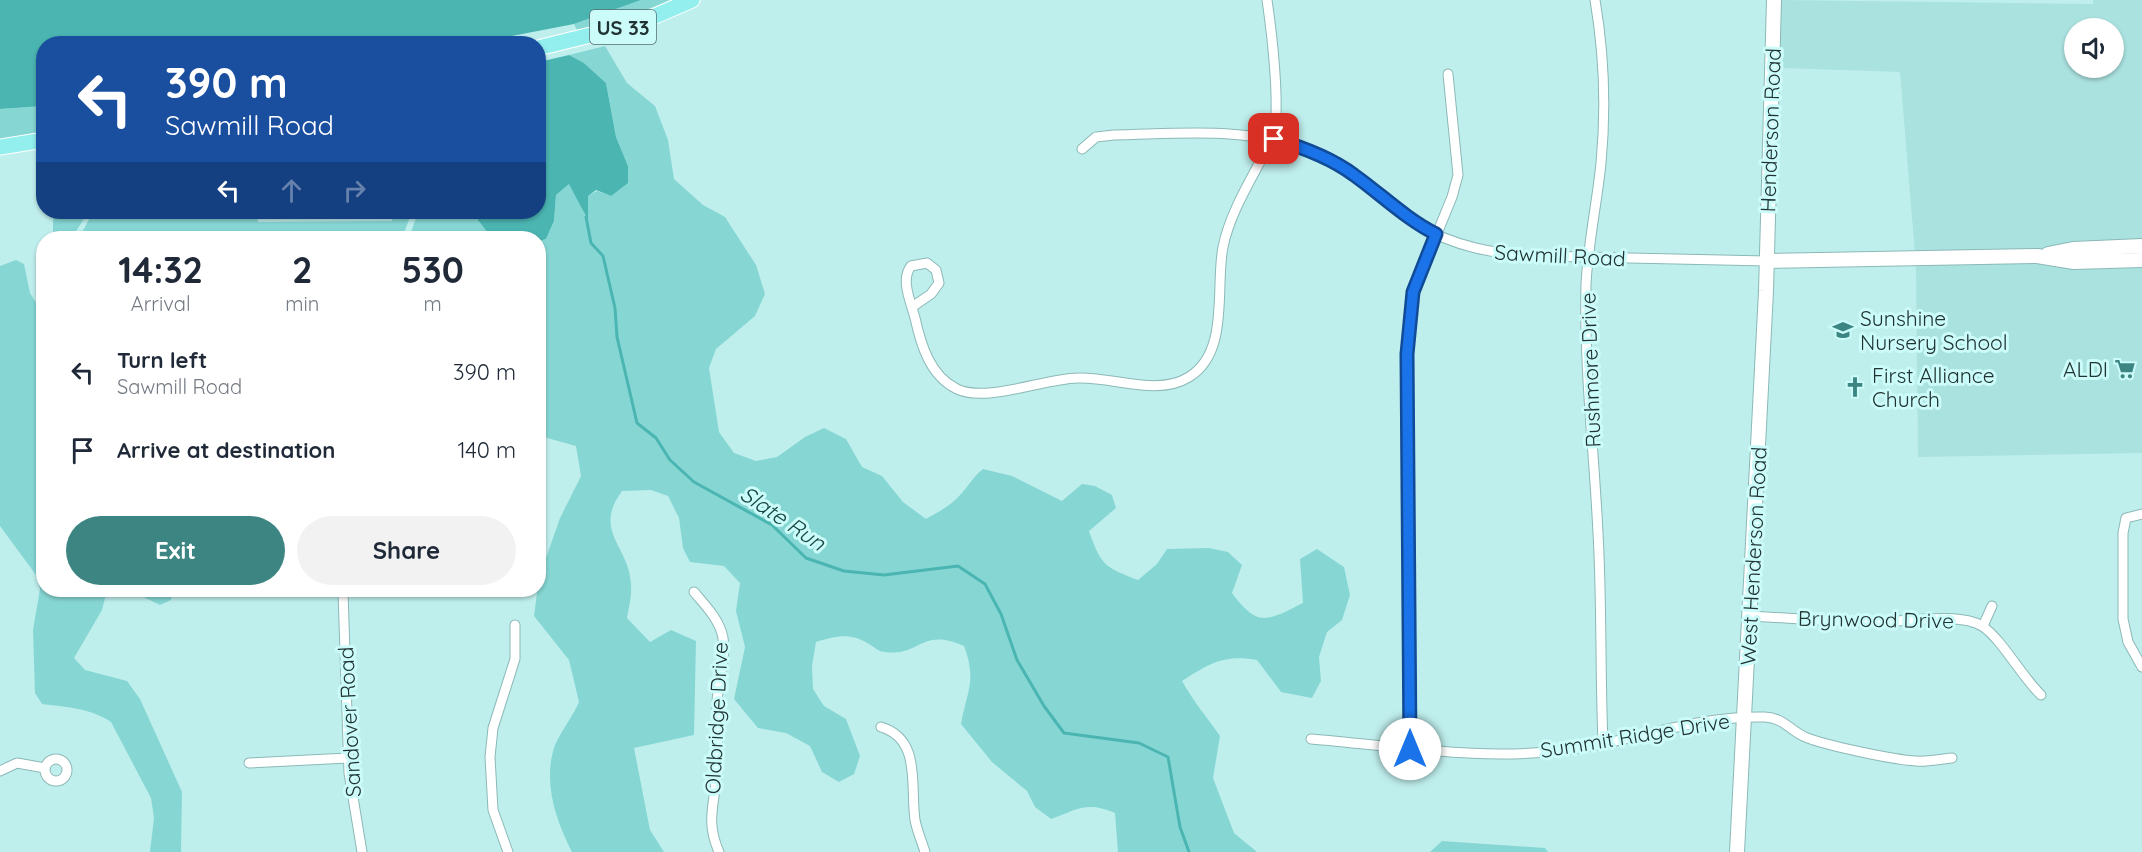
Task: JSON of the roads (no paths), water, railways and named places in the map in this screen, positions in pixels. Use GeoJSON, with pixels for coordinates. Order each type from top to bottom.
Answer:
{"type":"FeatureCollection","features":[{"type":"Feature","properties":{"kind":"main road","name":"US 33"},"geometry":{"type":"LineString","coordinates":[[546,46],[639,22],[692,0]]}},
{"type":"Feature","properties":{"kind":"main road","name":"Henderson Road"},"geometry":{"type":"LineString","coordinates":[[1767,261],[1774,0]]}},
{"type":"Feature","properties":{"kind":"main road"},"geometry":{"type":"LineString","coordinates":[[0,147],[36,141]]}},
{"type":"Feature","properties":{"kind":"main road","name":"Sawmill Road"},"geometry":{"type":"LineString","coordinates":[[1767,261],[2037,256],[2073,249],[2142,246]]}},
{"type":"Feature","properties":{"kind":"main road","name":"Sawmill Road"},"geometry":{"type":"LineString","coordinates":[[2037,256],[2074,262],[2142,260]]}},
{"type":"Feature","properties":{"kind":"main road","name":"West Henderson Road"},"geometry":{"type":"LineString","coordinates":[[1737,852],[1767,261]]}},
{"type":"Feature","properties":{"kind":"street"},"geometry":{"type":"LineString","coordinates":[[912,306],[931,294],[939,283],[936,270],[927,263],[915,264],[907,272],[905,280],[912,306],[930,364],[946,382],[963,392],[990,394],[1053,379],[1088,377],[1155,385],[1179,382],[1199,370],[1213,346],[1218,323],[1218,272],[1224,243],[1240,201],[1274,139],[1276,116],[1267,0]]}},
{"type":"Feature","properties":{"kind":"street","name":"Rushmore Drive"},"geometry":{"type":"LineString","coordinates":[[1595,0],[1602,66],[1603,115],[1601,162],[1588,257],[1587,384],[1598,534],[1603,742]]}},
{"type":"Feature","properties":{"kind":"street"},"geometry":{"type":"LineString","coordinates":[[1410,749],[1407,354],[1413,292],[1452,197],[1458,175],[1448,74]]}},
{"type":"Feature","properties":{"kind":"street","name":"Sawmill Road"},"geometry":{"type":"LineString","coordinates":[[1082,149],[1096,137],[1114,135],[1230,134],[1274,139],[1328,159],[1352,174],[1415,223],[1470,248],[1489,252],[1588,257],[1767,261]]}},
{"type":"Feature","properties":{"kind":"street"},"geometry":{"type":"LineString","coordinates":[[2142,514],[2126,518],[2123,563],[2125,632],[2142,667]]}},
{"type":"Feature","properties":{"kind":"street","name":"Oldbridge Drive"},"geometry":{"type":"LineString","coordinates":[[694,591],[712,614],[723,636],[717,704],[717,771],[709,818],[712,837],[719,852]]}},
{"type":"Feature","properties":{"kind":"street","name":"Sandover Road"},"geometry":{"type":"LineString","coordinates":[[343,597],[348,758],[351,793],[362,852]]}},
{"type":"Feature","properties":{"kind":"street"},"geometry":{"type":"LineString","coordinates":[[1983,626],[1992,606]]}},
{"type":"Feature","properties":{"kind":"street","name":"Brynwood Drive"},"geometry":{"type":"LineString","coordinates":[[1749,616],[1869,622],[1954,620],[1983,626],[2025,680],[2041,695]]}},
{"type":"Feature","properties":{"kind":"street"},"geometry":{"type":"LineString","coordinates":[[508,852],[493,810],[490,757],[493,728],[515,658],[515,626]]}},
{"type":"Feature","properties":{"kind":"street","name":"Summit Ridge Drive"},"geometry":{"type":"LineString","coordinates":[[1311,739],[1438,752],[1547,752],[1573,749],[1668,728],[1745,717],[1781,719],[1804,736],[1916,762],[1952,758]]}},
{"type":"Feature","properties":{"kind":"street"},"geometry":{"type":"LineString","coordinates":[[881,727],[898,734],[907,748],[916,822],[925,852]]}},
{"type":"Feature","properties":{"kind":"street"},"geometry":{"type":"LineString","coordinates":[[249,763],[348,758]]}},
{"type":"Feature","properties":{"kind":"street"},"geometry":{"type":"LineString","coordinates":[[1,770],[25,763],[45,768]]}},
{"type":"Feature","properties":{"kind":"waterway","name":"Slate Run"},"geometry":{"type":"LineString","coordinates":[[586,217],[591,243],[603,256],[615,308],[617,337],[637,423],[656,438],[670,460],[694,482],[772,525],[806,558],[844,571],[884,575],[958,566],[985,584],[1001,614],[1017,660],[1044,706],[1064,733],[1139,743],[1168,757],[1180,827],[1189,852]]}},
{"type":"Feature","properties":{"kind":"place","name":"Sunshine Nursery School"},"geometry":{"type":"Point","coordinates":[1843,330]}},
{"type":"Feature","properties":{"kind":"place","name":"ALDI"},"geometry":{"type":"Point","coordinates":[2125,369]}},
{"type":"Feature","properties":{"kind":"place","name":"First Alliance Church"},"geometry":{"type":"Point","coordinates":[1855,387]}}]}
